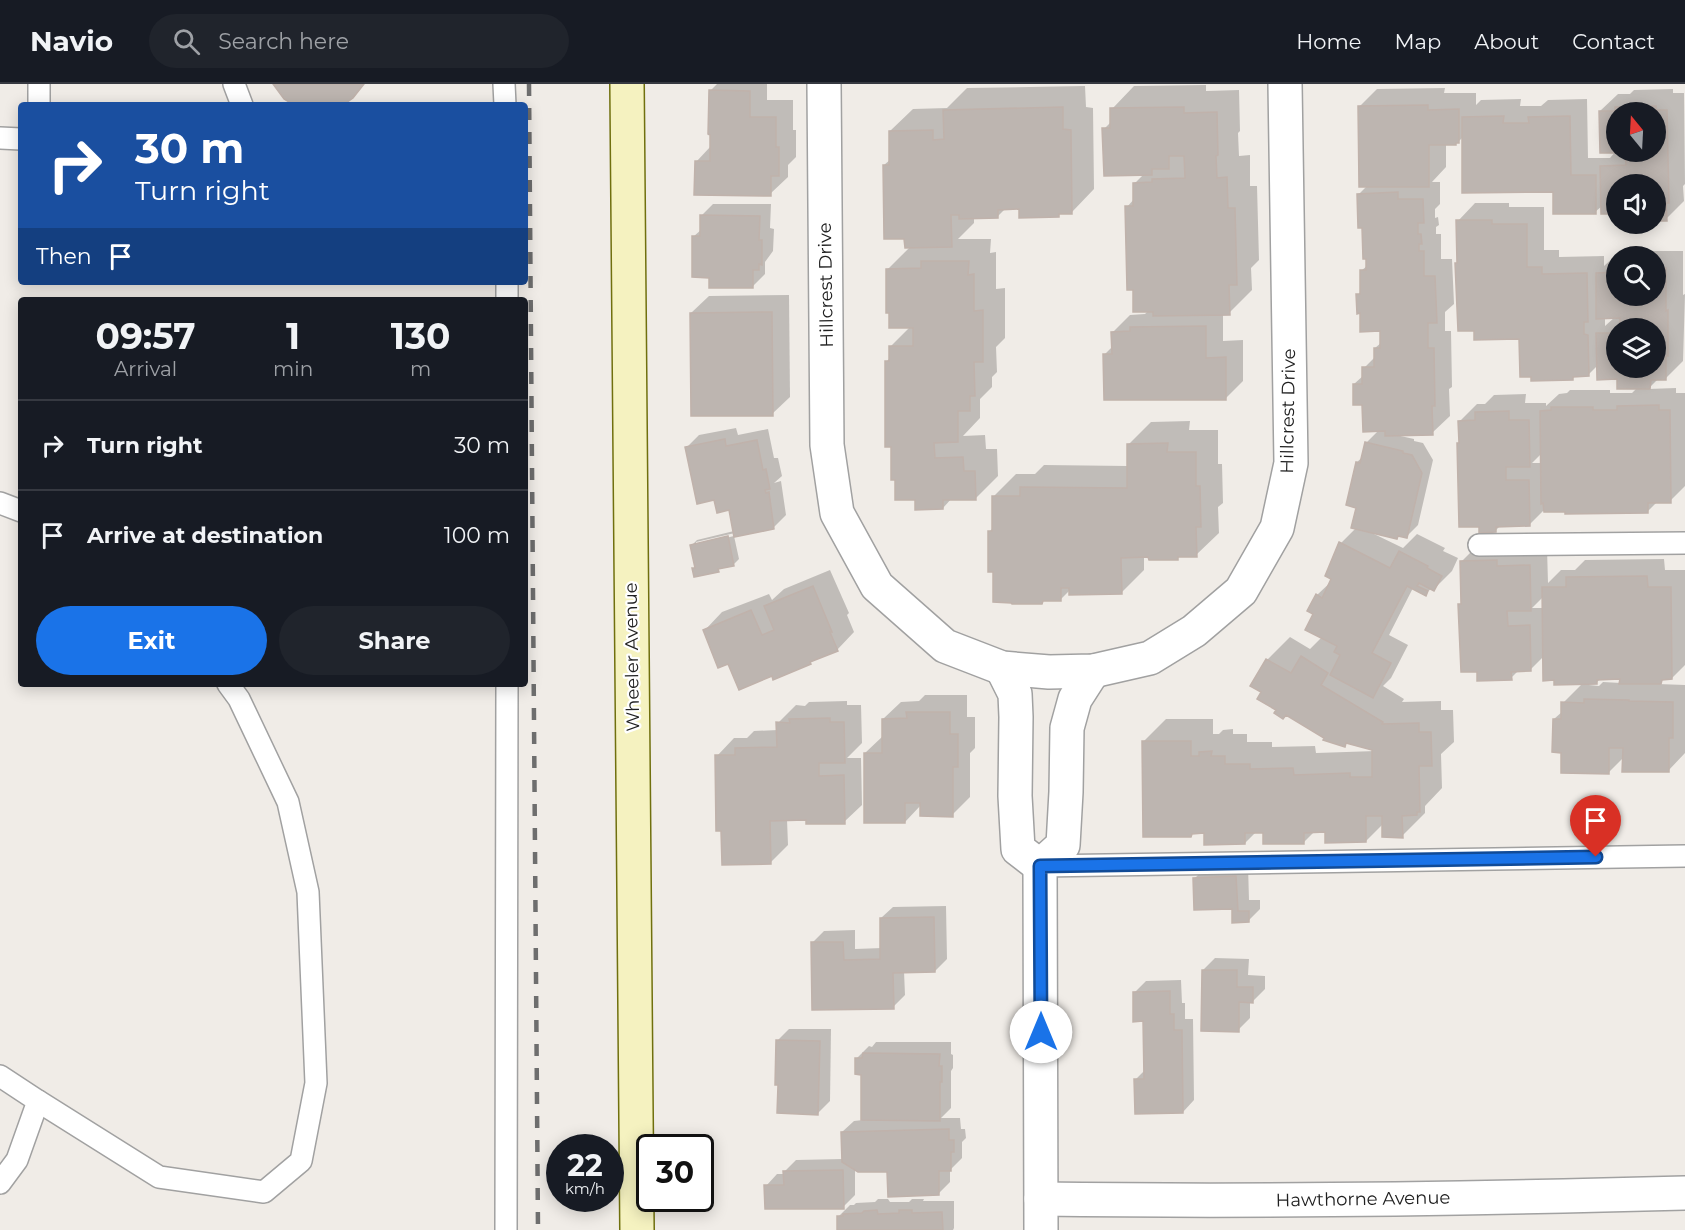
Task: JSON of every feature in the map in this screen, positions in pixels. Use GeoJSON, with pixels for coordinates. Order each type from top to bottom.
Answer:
{"type":"FeatureCollection","features":[{"type":"Feature","properties":{"kind":"main road","name":"Wheeler Avenue"},"geometry":{"type":"LineString","coordinates":[[627,84],[637,1230]]}},
{"type":"Feature","properties":{"kind":"street","name":"Hillcrest Drive"},"geometry":{"type":"LineString","coordinates":[[824,84],[827,445],[837,513],[877,586],[945,646],[1002,668],[1049,672],[1093,671],[1150,658],[1194,631],[1241,591],[1278,528],[1291,463],[1285,84]]}},
{"type":"Feature","properties":{"kind":"street"},"geometry":{"type":"LineString","coordinates":[[1002,668],[1014,694],[1018,849],[1040,866]]}},
{"type":"Feature","properties":{"kind":"street"},"geometry":{"type":"LineString","coordinates":[[1041,1215],[1040,866],[1062,845],[1067,728],[1075,699],[1093,671]]}},
{"type":"Feature","properties":{"kind":"street","name":"Hawthorne Avenue"},"geometry":{"type":"LineString","coordinates":[[1041,1215],[1199,1201],[1685,1193]]}},
{"type":"Feature","properties":{"kind":"lane"},"geometry":{"type":"LineString","coordinates":[[39,84],[39,102]]}},
{"type":"Feature","properties":{"kind":"lane"},"geometry":{"type":"LineString","coordinates":[[234,84],[241,102]]}},
{"type":"Feature","properties":{"kind":"lane"},"geometry":{"type":"LineString","coordinates":[[504,84],[505,102]]}},
{"type":"Feature","properties":{"kind":"lane"},"geometry":{"type":"LineString","coordinates":[[0,138],[18,138]]}},
{"type":"Feature","properties":{"kind":"lane"},"geometry":{"type":"LineString","coordinates":[[0,503],[18,510]]}},
{"type":"Feature","properties":{"kind":"lane"},"geometry":{"type":"LineString","coordinates":[[1479,545],[1685,543]]}},
{"type":"Feature","properties":{"kind":"lane"},"geometry":{"type":"LineString","coordinates":[[0,1076],[159,1177],[264,1192],[301,1161],[316,1083],[308,892],[288,802],[239,699],[230,687]]}},
{"type":"Feature","properties":{"kind":"lane"},"geometry":{"type":"LineString","coordinates":[[506,1230],[507,687]]}},
{"type":"Feature","properties":{"kind":"lane"},"geometry":{"type":"LineString","coordinates":[[1040,866],[1685,856]]}},
{"type":"Feature","properties":{"kind":"lane"},"geometry":{"type":"LineString","coordinates":[[0,1183],[17,1160],[38,1101]]}},
{"type":"Feature","properties":{"kind":"building"},"geometry":{"type":"Polygon","coordinates":[[[273,84],[364,84],[347,102],[289,102],[273,84]]]}},
{"type":"Feature","properties":{"kind":"building"},"geometry":{"type":"Polygon","coordinates":[[[709,90],[750,91],[750,117],[776,117],[779,176],[771,176],[771,196],[694,195],[695,161],[710,161],[709,90]]]}},
{"type":"Feature","properties":{"kind":"building"},"geometry":{"type":"Polygon","coordinates":[[[1428,105],[1428,110],[1459,109],[1459,143],[1429,145],[1429,187],[1359,187],[1358,106],[1428,105]]]}},
{"type":"Feature","properties":{"kind":"building"},"geometry":{"type":"Polygon","coordinates":[[[1063,107],[1063,129],[1071,130],[1072,214],[1059,214],[1059,217],[1019,218],[1019,209],[998,210],[998,218],[959,219],[959,215],[951,215],[952,247],[905,248],[904,239],[884,239],[883,165],[889,165],[889,131],[933,130],[933,140],[944,139],[943,110],[1063,107]]]}},
{"type":"Feature","properties":{"kind":"building"},"geometry":{"type":"Polygon","coordinates":[[[1184,107],[1184,113],[1217,112],[1217,178],[1227,177],[1228,208],[1235,208],[1237,285],[1229,285],[1230,315],[1153,316],[1153,312],[1133,312],[1133,290],[1127,290],[1125,206],[1133,206],[1133,183],[1152,182],[1152,179],[1185,178],[1184,156],[1169,156],[1169,169],[1152,169],[1152,175],[1104,176],[1102,128],[1110,128],[1110,108],[1184,107]]]}},
{"type":"Feature","properties":{"kind":"building"},"geometry":{"type":"Polygon","coordinates":[[[1667,110],[1669,203],[1666,203],[1666,174],[1606,174],[1606,214],[1601,214],[1600,166],[1626,165],[1626,162],[1666,162],[1667,110]]]}},
{"type":"Feature","properties":{"kind":"building"},"geometry":{"type":"Polygon","coordinates":[[[1599,111],[1606,111],[1606,153],[1600,153],[1599,111]]]}},
{"type":"Feature","properties":{"kind":"building"},"geometry":{"type":"Polygon","coordinates":[[[1504,116],[1503,123],[1529,123],[1528,117],[1570,116],[1571,175],[1596,175],[1596,214],[1553,214],[1553,192],[1462,193],[1462,117],[1504,116]]]}},
{"type":"Feature","properties":{"kind":"building"},"geometry":{"type":"Polygon","coordinates":[[[1398,192],[1398,199],[1423,199],[1424,223],[1418,223],[1418,234],[1421,234],[1422,244],[1419,244],[1419,251],[1424,251],[1424,276],[1435,276],[1437,323],[1428,323],[1428,348],[1434,348],[1433,435],[1385,436],[1385,431],[1363,432],[1362,405],[1353,405],[1353,384],[1362,384],[1362,367],[1374,367],[1374,348],[1380,348],[1380,331],[1360,332],[1360,313],[1357,314],[1356,294],[1360,294],[1360,270],[1366,270],[1366,259],[1363,259],[1362,228],[1358,228],[1357,194],[1398,192]]]}},
{"type":"Feature","properties":{"kind":"building"},"geometry":{"type":"Polygon","coordinates":[[[700,215],[760,216],[759,240],[762,240],[762,265],[759,264],[759,270],[753,270],[753,288],[709,288],[709,278],[692,277],[692,236],[700,236],[700,215]]]}},
{"type":"Feature","properties":{"kind":"building"},"geometry":{"type":"Polygon","coordinates":[[[1456,220],[1492,220],[1492,224],[1527,224],[1527,267],[1542,267],[1542,274],[1587,273],[1588,322],[1584,322],[1584,334],[1588,335],[1589,376],[1573,377],[1573,380],[1531,381],[1531,377],[1520,377],[1519,339],[1474,340],[1474,331],[1458,331],[1456,220]]]}},
{"type":"Feature","properties":{"kind":"building"},"geometry":{"type":"Polygon","coordinates":[[[921,261],[969,261],[968,275],[974,274],[974,311],[983,310],[983,362],[974,362],[975,396],[970,396],[970,411],[958,411],[958,442],[934,443],[935,458],[963,457],[964,471],[975,471],[976,500],[943,500],[943,509],[915,510],[915,500],[895,500],[895,480],[891,480],[891,447],[885,447],[885,361],[889,361],[889,346],[913,346],[913,328],[889,328],[889,313],[886,313],[886,269],[921,268],[921,261]]]}},
{"type":"Feature","properties":{"kind":"building"},"geometry":{"type":"Polygon","coordinates":[[[1596,273],[1606,273],[1606,306],[1666,306],[1666,311],[1668,310],[1668,356],[1666,356],[1666,318],[1596,319],[1596,273]]]}},
{"type":"Feature","properties":{"kind":"building"},"geometry":{"type":"Polygon","coordinates":[[[772,312],[773,416],[691,416],[690,313],[772,312]]]}},
{"type":"Feature","properties":{"kind":"building"},"geometry":{"type":"Polygon","coordinates":[[[1206,326],[1206,358],[1226,357],[1226,400],[1104,400],[1103,354],[1112,354],[1111,332],[1130,331],[1130,327],[1206,326]]]}},
{"type":"Feature","properties":{"kind":"building"},"geometry":{"type":"Polygon","coordinates":[[[1596,333],[1606,333],[1606,378],[1666,378],[1666,380],[1651,380],[1650,389],[1617,389],[1617,379],[1597,380],[1596,333]]]}},
{"type":"Feature","properties":{"kind":"building"},"geometry":{"type":"Polygon","coordinates":[[[1659,405],[1659,410],[1670,410],[1671,503],[1648,503],[1648,513],[1544,512],[1543,503],[1541,504],[1540,411],[1551,410],[1551,407],[1593,407],[1593,410],[1617,410],[1617,406],[1659,405]]]}},
{"type":"Feature","properties":{"kind":"building"},"geometry":{"type":"Polygon","coordinates":[[[1509,411],[1509,420],[1529,420],[1530,467],[1506,467],[1506,480],[1529,480],[1530,526],[1496,527],[1496,532],[1479,533],[1479,527],[1459,527],[1458,421],[1475,420],[1475,412],[1509,411]]]}},
{"type":"Feature","properties":{"kind":"building"},"geometry":{"type":"Polygon","coordinates":[[[725,439],[726,446],[757,440],[763,470],[766,469],[770,489],[765,490],[766,493],[769,492],[774,529],[734,537],[729,510],[717,513],[714,500],[697,504],[685,447],[725,439]]]}},
{"type":"Feature","properties":{"kind":"building"},"geometry":{"type":"Polygon","coordinates":[[[1365,442],[1412,455],[1422,473],[1407,538],[1398,536],[1397,539],[1351,528],[1356,508],[1346,505],[1356,462],[1360,463],[1365,442]]]}},
{"type":"Feature","properties":{"kind":"building"},"geometry":{"type":"Polygon","coordinates":[[[1168,443],[1167,452],[1196,452],[1196,486],[1200,486],[1201,527],[1196,527],[1197,557],[1178,557],[1178,560],[1149,560],[1148,557],[1121,558],[1122,594],[1069,595],[1069,588],[1061,588],[1061,601],[1043,601],[1042,604],[993,602],[993,572],[988,572],[988,531],[992,531],[992,496],[1020,496],[1020,487],[1127,488],[1127,444],[1168,443]]]}},
{"type":"Feature","properties":{"kind":"building"},"geometry":{"type":"Polygon","coordinates":[[[728,536],[734,566],[718,569],[719,572],[694,577],[692,568],[695,568],[690,545],[728,536]]]}},
{"type":"Feature","properties":{"kind":"building"},"geometry":{"type":"Polygon","coordinates":[[[1339,542],[1390,568],[1399,551],[1442,576],[1434,591],[1419,583],[1417,586],[1428,591],[1426,596],[1407,586],[1372,653],[1391,663],[1373,698],[1330,675],[1340,655],[1334,652],[1337,646],[1305,630],[1313,614],[1307,611],[1316,594],[1322,598],[1331,579],[1325,576],[1339,542]]]}},
{"type":"Feature","properties":{"kind":"building"},"geometry":{"type":"Polygon","coordinates":[[[1497,560],[1497,566],[1530,565],[1531,611],[1507,611],[1508,626],[1530,625],[1531,671],[1511,672],[1512,680],[1477,681],[1477,672],[1461,672],[1458,604],[1461,604],[1460,561],[1497,560]]]}},
{"type":"Feature","properties":{"kind":"building"},"geometry":{"type":"Polygon","coordinates":[[[1647,576],[1648,587],[1671,587],[1672,679],[1662,680],[1661,684],[1619,684],[1620,679],[1597,680],[1597,684],[1554,685],[1554,680],[1543,681],[1542,587],[1566,587],[1566,577],[1647,576]]]}},
{"type":"Feature","properties":{"kind":"building"},"geometry":{"type":"Polygon","coordinates":[[[813,586],[838,651],[773,680],[772,676],[739,690],[728,664],[718,668],[703,630],[751,610],[762,635],[774,630],[764,606],[813,586]]]}},
{"type":"Feature","properties":{"kind":"building"},"geometry":{"type":"Polygon","coordinates":[[[1301,656],[1328,673],[1321,685],[1383,722],[1382,724],[1419,723],[1419,732],[1431,732],[1432,766],[1419,766],[1420,812],[1417,812],[1417,815],[1402,816],[1403,838],[1382,837],[1382,816],[1366,816],[1366,842],[1325,843],[1325,832],[1304,833],[1304,844],[1263,844],[1263,833],[1245,833],[1245,844],[1204,845],[1204,833],[1192,834],[1191,837],[1143,837],[1142,741],[1191,741],[1191,756],[1199,756],[1199,752],[1212,751],[1211,756],[1225,756],[1225,764],[1250,764],[1250,769],[1293,768],[1294,775],[1350,773],[1350,777],[1372,777],[1372,750],[1346,743],[1345,747],[1323,740],[1324,738],[1286,715],[1283,719],[1274,713],[1276,710],[1257,699],[1261,692],[1250,686],[1266,659],[1291,673],[1301,656]]]}},
{"type":"Feature","properties":{"kind":"building"},"geometry":{"type":"Polygon","coordinates":[[[1584,699],[1673,702],[1673,738],[1669,738],[1669,772],[1622,772],[1623,748],[1609,748],[1609,774],[1561,773],[1561,753],[1552,752],[1553,719],[1561,719],[1561,702],[1584,703],[1584,699]]]}},
{"type":"Feature","properties":{"kind":"building"},"geometry":{"type":"Polygon","coordinates":[[[906,712],[950,712],[950,734],[958,734],[958,767],[953,767],[953,817],[920,816],[920,803],[905,803],[905,823],[864,823],[864,753],[882,753],[882,719],[907,718],[906,712]]]}},
{"type":"Feature","properties":{"kind":"building"},"geometry":{"type":"Polygon","coordinates":[[[830,718],[830,722],[844,722],[845,763],[819,763],[819,776],[844,775],[845,824],[806,824],[806,820],[770,821],[771,864],[722,865],[721,831],[716,831],[715,755],[735,755],[735,748],[777,747],[776,722],[790,723],[789,719],[830,718]]]}},
{"type":"Feature","properties":{"kind":"building"},"geometry":{"type":"Polygon","coordinates":[[[1236,876],[1238,911],[1249,911],[1249,922],[1232,923],[1232,909],[1194,910],[1193,878],[1236,876]]]}},
{"type":"Feature","properties":{"kind":"building"},"geometry":{"type":"Polygon","coordinates":[[[934,917],[935,972],[893,973],[894,1009],[812,1010],[811,942],[843,942],[844,960],[880,959],[880,918],[934,917]]]}},
{"type":"Feature","properties":{"kind":"building"},"geometry":{"type":"Polygon","coordinates":[[[1202,970],[1237,970],[1237,987],[1253,987],[1253,1003],[1239,1002],[1239,1032],[1201,1031],[1202,970]]]}},
{"type":"Feature","properties":{"kind":"building"},"geometry":{"type":"Polygon","coordinates":[[[1170,991],[1170,1014],[1174,1014],[1174,1030],[1182,1030],[1183,1113],[1135,1114],[1134,1079],[1144,1079],[1143,1021],[1133,1022],[1133,992],[1170,991]]]}},
{"type":"Feature","properties":{"kind":"building"},"geometry":{"type":"Polygon","coordinates":[[[776,1040],[820,1041],[818,1115],[777,1113],[776,1040]]]}},
{"type":"Feature","properties":{"kind":"building"},"geometry":{"type":"Polygon","coordinates":[[[863,1053],[940,1054],[939,1066],[942,1066],[942,1082],[940,1082],[940,1121],[861,1120],[861,1075],[855,1074],[855,1058],[862,1058],[863,1053]]]}},
{"type":"Feature","properties":{"kind":"building"},"geometry":{"type":"Polygon","coordinates":[[[949,1129],[949,1140],[954,1140],[954,1152],[951,1152],[951,1171],[939,1171],[939,1195],[888,1197],[887,1172],[858,1172],[842,1162],[841,1132],[949,1129]]]}},
{"type":"Feature","properties":{"kind":"building"},"geometry":{"type":"Polygon","coordinates":[[[843,1170],[844,1209],[765,1209],[764,1185],[784,1185],[783,1171],[843,1170]]]}},
{"type":"Feature","properties":{"kind":"building"},"geometry":{"type":"Polygon","coordinates":[[[877,1210],[878,1214],[899,1213],[899,1210],[912,1210],[912,1213],[942,1212],[943,1230],[837,1230],[837,1216],[877,1210]]]}},
{"type":"Feature","properties":{"kind":"railway"},"geometry":{"type":"LineString","coordinates":[[529,84],[538,1230]]}},
{"type":"Feature","properties":{"kind":"route"},"geometry":{"type":"LineString","coordinates":[[1041,1032],[1040,866],[1596,857]]}}]}
